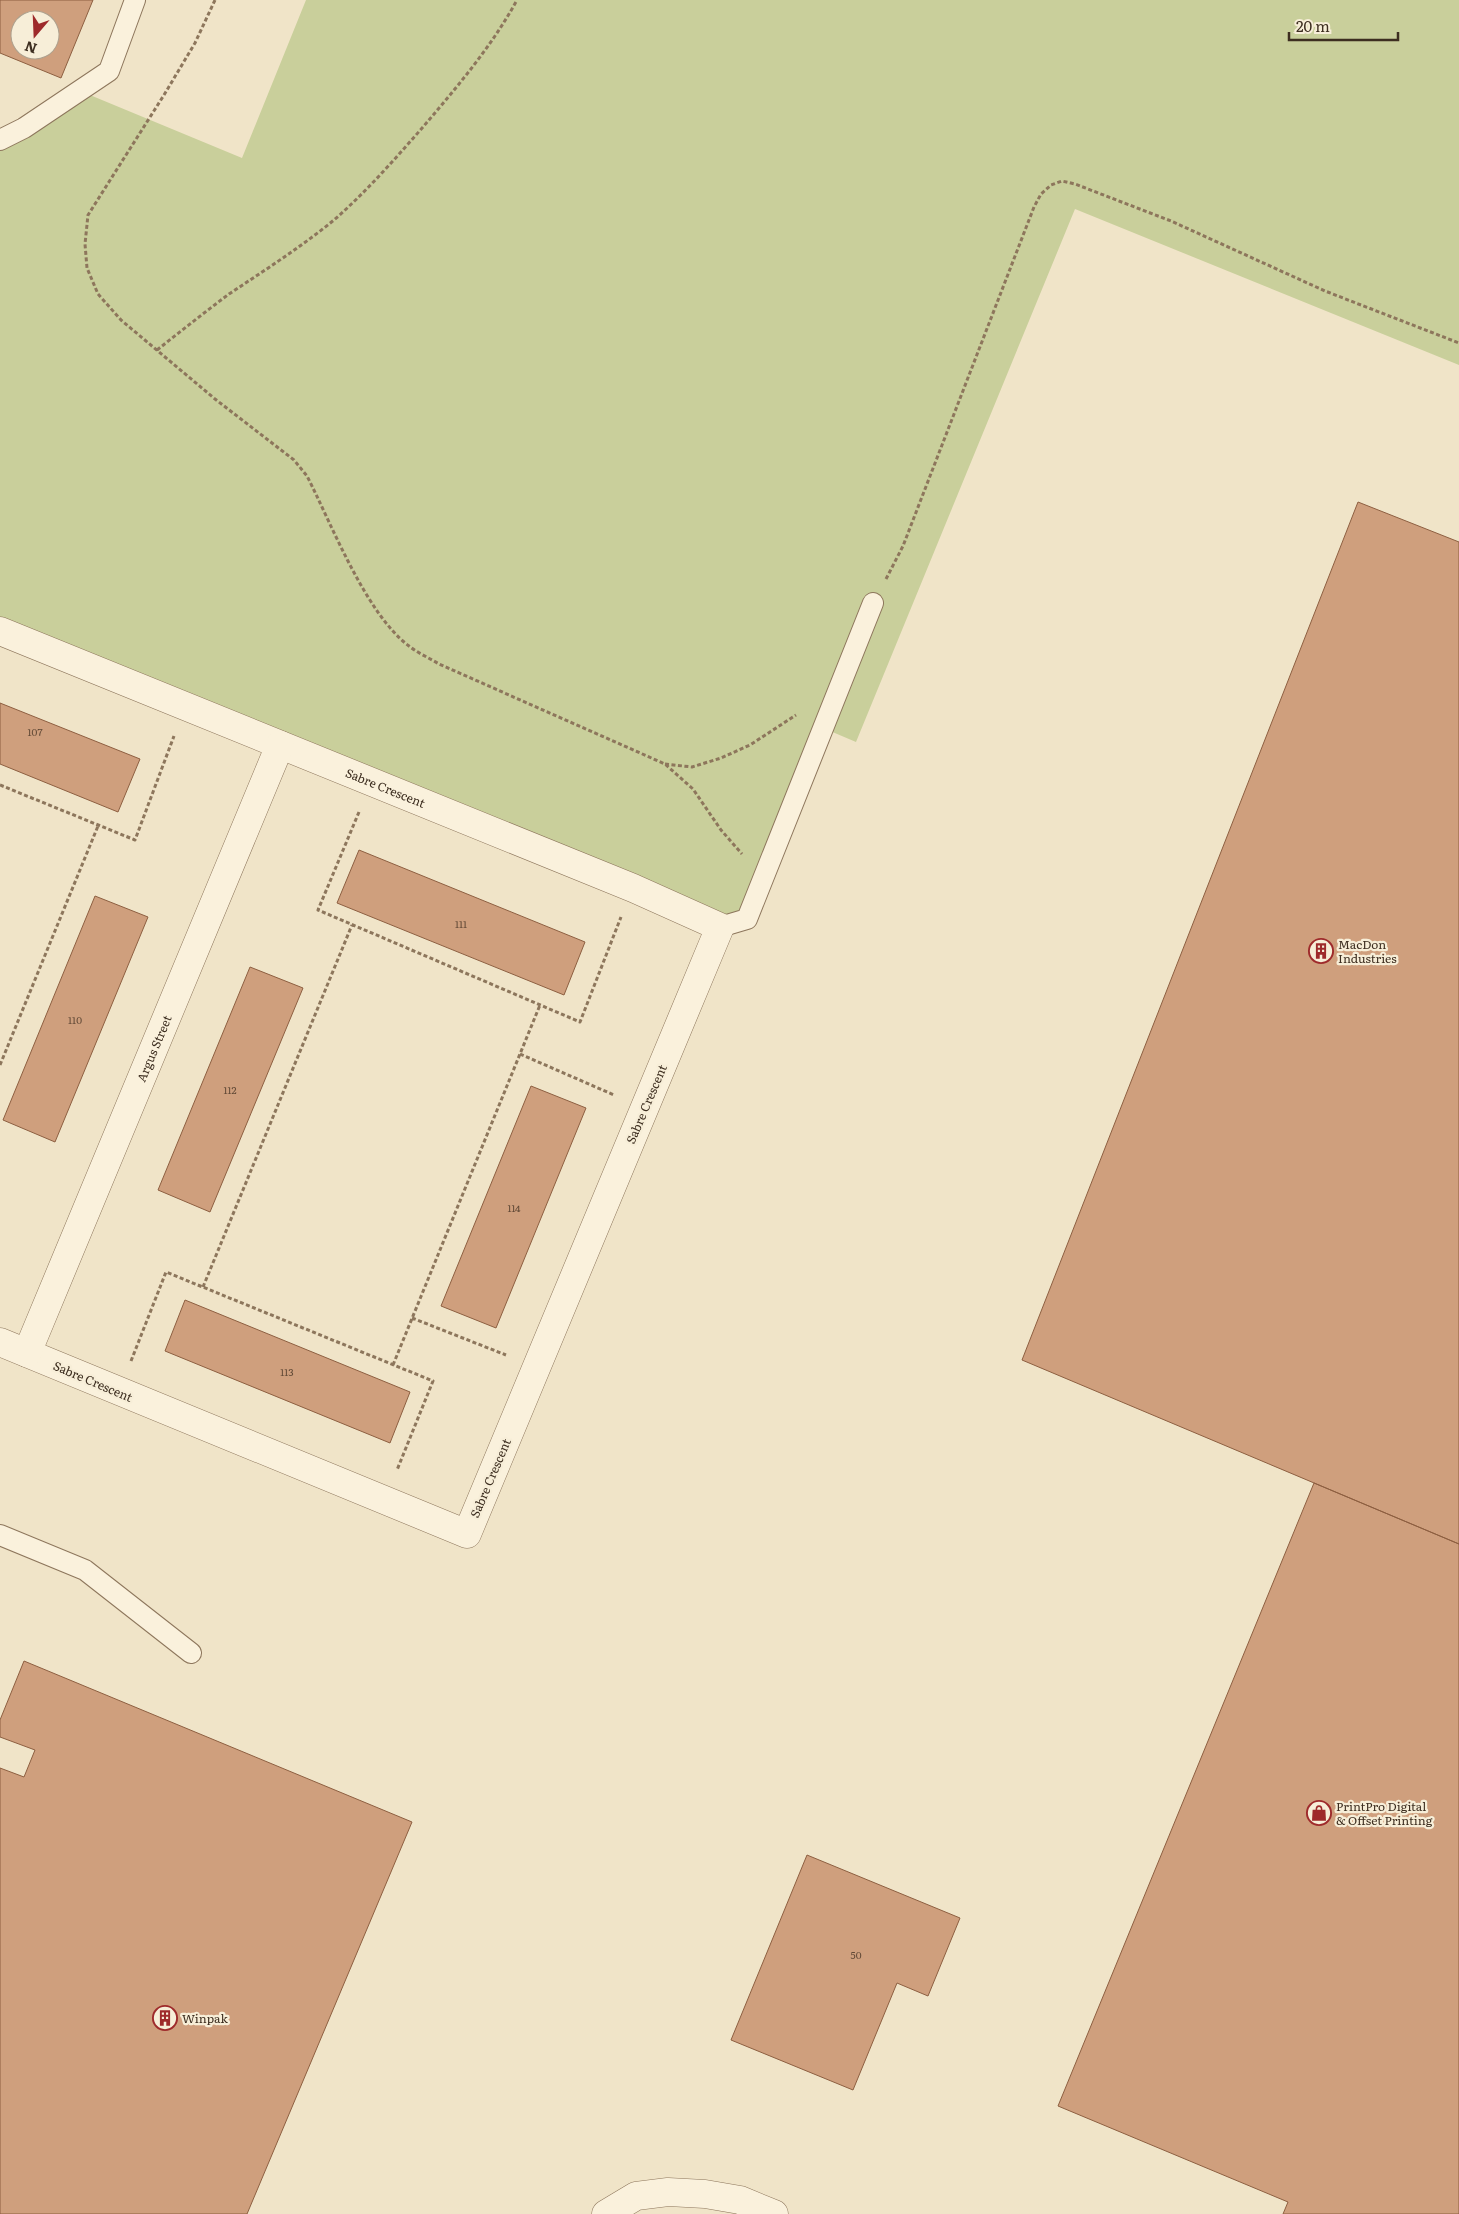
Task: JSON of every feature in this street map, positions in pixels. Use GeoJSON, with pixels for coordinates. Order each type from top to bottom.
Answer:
{"type":"FeatureCollection","features":[{"type":"Feature","properties":{"kind":"street","name":"Sabre Crescent"},"geometry":{"type":"LineString","coordinates":[[0,630],[633,888],[720,927],[467,1534],[0,1342]]}},
{"type":"Feature","properties":{"kind":"street","name":"Argus Street"},"geometry":{"type":"LineString","coordinates":[[27,1353],[280,745]]}},
{"type":"Feature","properties":{"kind":"street"},"geometry":{"type":"LineString","coordinates":[[606,2214],[636,2196],[668,2192],[705,2194],[740,2200],[774,2214]]}},
{"type":"Feature","properties":{"kind":"lane"},"geometry":{"type":"LineString","coordinates":[[0,140],[24,128],[109,71],[135,0]]}},
{"type":"Feature","properties":{"kind":"lane"},"geometry":{"type":"LineString","coordinates":[[720,927],[747,919],[873,604]]}},
{"type":"Feature","properties":{"kind":"lane"},"geometry":{"type":"LineString","coordinates":[[0,1535],[85,1570],[191,1653]]}},
{"type":"Feature","properties":{"kind":"path"},"geometry":{"type":"LineString","coordinates":[[215,0],[195,44],[88,215],[84,244],[87,268],[98,294],[121,320],[215,399],[294,460],[307,476],[365,592],[388,626],[409,646],[439,664],[665,764],[692,767],[721,758],[750,745],[840,683]]}},
{"type":"Feature","properties":{"kind":"path"},"geometry":{"type":"LineString","coordinates":[[157,350],[335,219],[397,157],[436,112],[472,68],[508,17],[517,0]]}},
{"type":"Feature","properties":{"kind":"path"},"geometry":{"type":"LineString","coordinates":[[873,604],[903,546],[1034,207],[1041,194],[1051,185],[1062,181],[1107,195],[1170,221],[1325,291],[1459,344]]}},
{"type":"Feature","properties":{"kind":"path"},"geometry":{"type":"LineString","coordinates":[[0,785],[135,840],[186,706]]}},
{"type":"Feature","properties":{"kind":"path"},"geometry":{"type":"LineString","coordinates":[[665,764],[693,789],[721,830],[762,880]]}},
{"type":"Feature","properties":{"kind":"path"},"geometry":{"type":"LineString","coordinates":[[371,782],[318,910],[580,1022],[633,888]]}},
{"type":"Feature","properties":{"kind":"path"},"geometry":{"type":"LineString","coordinates":[[0,1065],[98,826]]}},
{"type":"Feature","properties":{"kind":"path"},"geometry":{"type":"LineString","coordinates":[[202,1288],[352,925]]}},
{"type":"Feature","properties":{"kind":"path"},"geometry":{"type":"LineString","coordinates":[[393,1365],[540,1005]]}},
{"type":"Feature","properties":{"kind":"path"},"geometry":{"type":"LineString","coordinates":[[520,1054],[645,1108]]}},
{"type":"Feature","properties":{"kind":"path"},"geometry":{"type":"LineString","coordinates":[[119,1392],[166,1272],[393,1365],[432,1381],[385,1501]]}},
{"type":"Feature","properties":{"kind":"path"},"geometry":{"type":"LineString","coordinates":[[412,1318],[537,1367]]}},
{"type":"Feature","properties":{"kind":"green space"},"geometry":{"type":"Polygon","coordinates":[[[306,0],[1459,0],[1459,365],[1075,209],[856,742],[823,728],[747,919],[720,927],[0,631],[0,135],[73,88],[242,158],[306,0]]]}},
{"type":"Feature","properties":{"kind":"building"},"geometry":{"type":"Polygon","coordinates":[[[0,0],[93,0],[61,78],[17,60],[60,60],[60,10],[10,10],[10,57],[0,53],[0,0]]]}},
{"type":"Feature","properties":{"kind":"building","name":"MacDon Industries"},"geometry":{"type":"Polygon","coordinates":[[[1358,502],[1459,542],[1459,1544],[1022,1360],[1358,502]]]}},
{"type":"Feature","properties":{"kind":"building"},"geometry":{"type":"Polygon","coordinates":[[[0,703],[140,759],[118,812],[0,764],[0,703]]]}},
{"type":"Feature","properties":{"kind":"building"},"geometry":{"type":"Polygon","coordinates":[[[359,850],[585,942],[564,995],[337,903],[359,850]]]}},
{"type":"Feature","properties":{"kind":"building"},"geometry":{"type":"Polygon","coordinates":[[[95,896],[148,917],[55,1142],[3,1120],[95,896]]]}},
{"type":"Feature","properties":{"kind":"building"},"geometry":{"type":"Polygon","coordinates":[[[250,967],[303,988],[210,1212],[158,1190],[250,967]]]}},
{"type":"Feature","properties":{"kind":"building"},"geometry":{"type":"Polygon","coordinates":[[[531,1086],[586,1108],[496,1328],[441,1306],[531,1086]]]}},
{"type":"Feature","properties":{"kind":"building"},"geometry":{"type":"Polygon","coordinates":[[[185,1300],[410,1392],[390,1443],[165,1351],[185,1300]]]}},
{"type":"Feature","properties":{"kind":"building","name":"PrintPro Digital & Offset Printing"},"geometry":{"type":"Polygon","coordinates":[[[1314,1483],[1459,1544],[1459,2214],[1283,2214],[1288,2202],[1058,2106],[1314,1483]]]}},
{"type":"Feature","properties":{"kind":"building","name":"Winpak"},"geometry":{"type":"Polygon","coordinates":[[[24,1661],[412,1822],[247,2214],[0,2214],[0,1768],[24,1777],[35,1750],[0,1737],[0,1720],[24,1661]]]}},
{"type":"Feature","properties":{"kind":"building"},"geometry":{"type":"Polygon","coordinates":[[[807,1855],[960,1918],[928,1996],[897,1983],[853,2090],[731,2040],[807,1855]]]}},
{"type":"Feature","properties":{"kind":"place","name":"MacDon Industries"},"geometry":{"type":"Point","coordinates":[1321,951]}},
{"type":"Feature","properties":{"kind":"place","name":"PrintPro Digital & Offset Printing"},"geometry":{"type":"Point","coordinates":[1319,1813]}},
{"type":"Feature","properties":{"kind":"place","name":"Winpak"},"geometry":{"type":"Point","coordinates":[165,2018]}}]}
